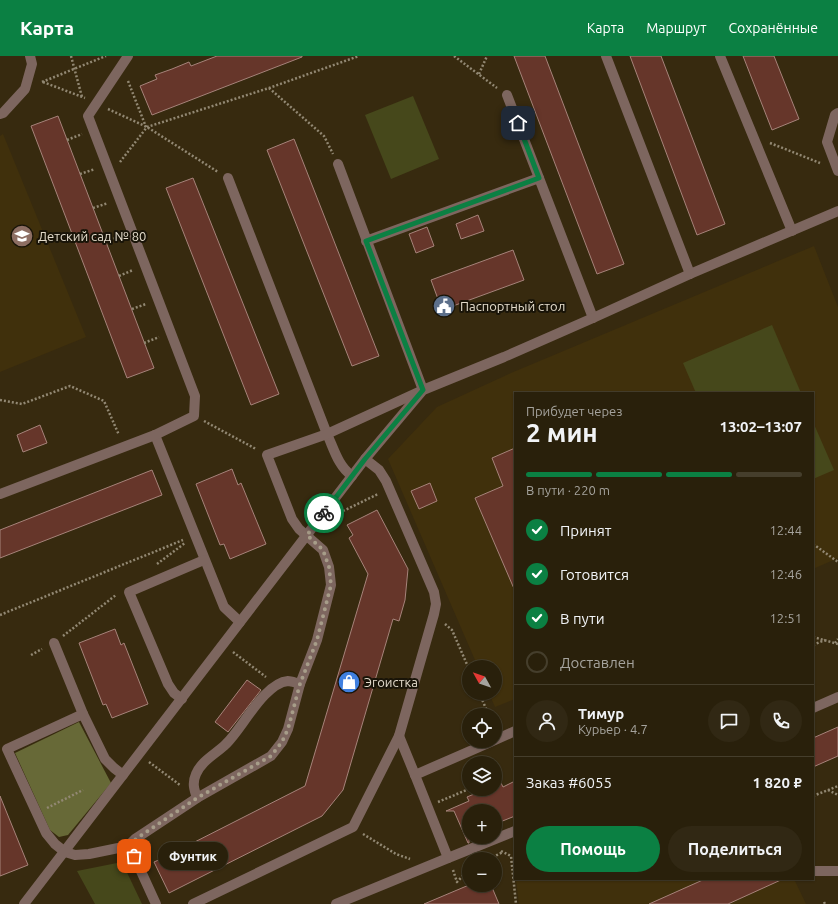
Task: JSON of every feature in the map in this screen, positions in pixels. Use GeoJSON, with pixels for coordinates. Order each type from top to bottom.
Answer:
{"type":"FeatureCollection","features":[{"type":"Feature","properties":{"kind":"lane"},"geometry":{"type":"LineString","coordinates":[[0,114],[25,89],[32,64],[30,56]]}},
{"type":"Feature","properties":{"kind":"lane"},"geometry":{"type":"LineString","coordinates":[[0,494],[155,435],[194,416],[195,396],[88,116],[128,56]]}},
{"type":"Feature","properties":{"kind":"lane"},"geometry":{"type":"LineString","coordinates":[[606,56],[690,274]]}},
{"type":"Feature","properties":{"kind":"lane"},"geometry":{"type":"LineString","coordinates":[[720,56],[792,231]]}},
{"type":"Feature","properties":{"kind":"lane"},"geometry":{"type":"LineString","coordinates":[[507,95],[593,318]]}},
{"type":"Feature","properties":{"kind":"lane"},"geometry":{"type":"LineString","coordinates":[[838,113],[835,114],[827,142],[838,170]]}},
{"type":"Feature","properties":{"kind":"lane"},"geometry":{"type":"LineString","coordinates":[[338,164],[423,390]]}},
{"type":"Feature","properties":{"kind":"lane"},"geometry":{"type":"LineString","coordinates":[[228,178],[327,434],[344,470],[352,476]]}},
{"type":"Feature","properties":{"kind":"lane"},"geometry":{"type":"LineString","coordinates":[[366,241],[539,178]]}},
{"type":"Feature","properties":{"kind":"lane"},"geometry":{"type":"LineString","coordinates":[[83,714],[6,748],[46,833],[55,844],[65,852],[75,855],[89,854],[128,846],[197,798],[271,756],[282,742],[288,729],[300,684],[317,640],[331,585],[329,567],[323,550],[299,529],[292,520],[267,455],[327,434],[423,390],[593,318],[690,274],[838,211]]}},
{"type":"Feature","properties":{"kind":"lane"},"geometry":{"type":"LineString","coordinates":[[24,904],[365,459],[423,390]]}},
{"type":"Feature","properties":{"kind":"lane"},"geometry":{"type":"LineString","coordinates":[[155,435],[224,607],[240,622]]}},
{"type":"Feature","properties":{"kind":"lane"},"geometry":{"type":"LineString","coordinates":[[193,904],[353,827],[399,736],[436,604],[434,592],[389,488],[379,470],[365,459]]}},
{"type":"Feature","properties":{"kind":"lane"},"geometry":{"type":"LineString","coordinates":[[182,699],[174,693],[168,684],[129,592],[204,560]]}},
{"type":"Feature","properties":{"kind":"lane"},"geometry":{"type":"LineString","coordinates":[[54,643],[83,714],[106,759],[123,775]]}},
{"type":"Feature","properties":{"kind":"lane"},"geometry":{"type":"LineString","coordinates":[[197,798],[193,785],[195,774],[202,764],[227,744],[265,694],[288,681],[300,684]]}},
{"type":"Feature","properties":{"kind":"lane"},"geometry":{"type":"LineString","coordinates":[[814,708],[838,697]]}},
{"type":"Feature","properties":{"kind":"lane"},"geometry":{"type":"LineString","coordinates":[[502,737],[514,731]]}},
{"type":"Feature","properties":{"kind":"lane"},"geometry":{"type":"LineString","coordinates":[[399,736],[448,858]]}},
{"type":"Feature","properties":{"kind":"lane"},"geometry":{"type":"LineString","coordinates":[[415,775],[476,748]]}},
{"type":"Feature","properties":{"kind":"lane"},"geometry":{"type":"LineString","coordinates":[[336,904],[514,830]]}},
{"type":"Feature","properties":{"kind":"lane"},"geometry":{"type":"LineString","coordinates":[[128,846],[156,904]]}},
{"type":"Feature","properties":{"kind":"lane"},"geometry":{"type":"LineString","coordinates":[[814,872],[838,871]]}},
{"type":"Feature","properties":{"kind":"path"},"geometry":{"type":"LineString","coordinates":[[71,56],[88,116]]}},
{"type":"Feature","properties":{"kind":"path"},"geometry":{"type":"LineString","coordinates":[[25,89],[106,56]]}},
{"type":"Feature","properties":{"kind":"path"},"geometry":{"type":"LineString","coordinates":[[110,175],[147,127],[269,88],[359,56]]}},
{"type":"Feature","properties":{"kind":"path"},"geometry":{"type":"LineString","coordinates":[[454,56],[507,95]]}},
{"type":"Feature","properties":{"kind":"path"},"geometry":{"type":"LineString","coordinates":[[479,74],[487,56]]}},
{"type":"Feature","properties":{"kind":"path"},"geometry":{"type":"LineString","coordinates":[[122,66],[147,127]]}},
{"type":"Feature","properties":{"kind":"path"},"geometry":{"type":"LineString","coordinates":[[42,82],[82,96],[147,127],[228,178]]}},
{"type":"Feature","properties":{"kind":"path"},"geometry":{"type":"LineString","coordinates":[[269,88],[324,136],[338,164]]}},
{"type":"Feature","properties":{"kind":"path"},"geometry":{"type":"LineString","coordinates":[[754,137],[838,170]]}},
{"type":"Feature","properties":{"kind":"path"},"geometry":{"type":"LineString","coordinates":[[0,400],[22,404],[70,386],[104,401],[124,447]]}},
{"type":"Feature","properties":{"kind":"path"},"geometry":{"type":"LineString","coordinates":[[194,416],[267,455]]}},
{"type":"Feature","properties":{"kind":"path"},"geometry":{"type":"LineString","coordinates":[[342,512],[389,488]]}},
{"type":"Feature","properties":{"kind":"path"},"geometry":{"type":"LineString","coordinates":[[152,568],[195,535]]}},
{"type":"Feature","properties":{"kind":"path"},"geometry":{"type":"LineString","coordinates":[[0,615],[195,535]]}},
{"type":"Feature","properties":{"kind":"path"},"geometry":{"type":"LineString","coordinates":[[814,545],[838,562]]}},
{"type":"Feature","properties":{"kind":"path"},"geometry":{"type":"LineString","coordinates":[[31,655],[54,643],[121,591]]}},
{"type":"Feature","properties":{"kind":"path"},"geometry":{"type":"LineString","coordinates":[[434,614],[452,630],[465,660]]}},
{"type":"Feature","properties":{"kind":"path"},"geometry":{"type":"LineString","coordinates":[[814,637],[837,643],[838,639]]}},
{"type":"Feature","properties":{"kind":"path"},"geometry":{"type":"LineString","coordinates":[[814,645],[826,640]]}},
{"type":"Feature","properties":{"kind":"path"},"geometry":{"type":"LineString","coordinates":[[223,645],[277,686]]}},
{"type":"Feature","properties":{"kind":"path"},"geometry":{"type":"LineString","coordinates":[[139,754],[181,786],[193,785]]}},
{"type":"Feature","properties":{"kind":"path"},"geometry":{"type":"LineString","coordinates":[[814,796],[838,786]]}},
{"type":"Feature","properties":{"kind":"path"},"geometry":{"type":"LineString","coordinates":[[56,804],[83,790]]}},
{"type":"Feature","properties":{"kind":"path"},"geometry":{"type":"LineString","coordinates":[[828,790],[838,795]]}},
{"type":"Feature","properties":{"kind":"path"},"geometry":{"type":"LineString","coordinates":[[427,807],[462,791]]}},
{"type":"Feature","properties":{"kind":"path"},"geometry":{"type":"LineString","coordinates":[[353,827],[396,854],[427,866]]}},
{"type":"Feature","properties":{"kind":"path"},"geometry":{"type":"LineString","coordinates":[[511,856],[516,904]]}},
{"type":"Feature","properties":{"kind":"path"},"geometry":{"type":"LineString","coordinates":[[448,858],[457,882],[462,877]]}},
{"type":"Feature","properties":{"kind":"shaded area","name":"Детский сад № 80"},"geometry":{"type":"Polygon","coordinates":[[[3,134],[86,337],[0,372],[0,136],[3,134]]]}},
{"type":"Feature","properties":{"kind":"shaded area"},"geometry":{"type":"Polygon","coordinates":[[[814,246],[838,307],[838,558],[814,569],[814,392],[514,392],[514,699],[495,707],[492,700],[502,700],[502,660],[475,660],[388,459],[437,407],[511,373],[814,246]]]}},
{"type":"Feature","properties":{"kind":"shaded area"},"geometry":{"type":"Polygon","coordinates":[[[516,880],[794,880],[806,904],[519,904],[516,880]]]}},
{"type":"Feature","properties":{"kind":"green space"},"geometry":{"type":"Polygon","coordinates":[[[413,96],[439,159],[391,179],[365,115],[413,96]]]}},
{"type":"Feature","properties":{"kind":"green space"},"geometry":{"type":"Polygon","coordinates":[[[772,325],[801,392],[696,392],[683,363],[772,325]]]}},
{"type":"Feature","properties":{"kind":"green space"},"geometry":{"type":"Polygon","coordinates":[[[814,424],[834,470],[814,479],[814,424]]]}},
{"type":"Feature","properties":{"kind":"green space"},"geometry":{"type":"Polygon","coordinates":[[[79,722],[111,783],[68,835],[59,837],[50,830],[15,753],[79,722]]]}},
{"type":"Feature","properties":{"kind":"green space"},"geometry":{"type":"Polygon","coordinates":[[[122,862],[142,904],[95,904],[77,871],[122,862]]]}},
{"type":"Feature","properties":{"kind":"building"},"geometry":{"type":"Polygon","coordinates":[[[217,56],[302,57],[152,115],[140,86],[157,79],[155,75],[189,62],[191,66],[217,56]]]}},
{"type":"Feature","properties":{"kind":"building"},"geometry":{"type":"Polygon","coordinates":[[[514,56],[545,56],[624,264],[597,274],[514,56]]]}},
{"type":"Feature","properties":{"kind":"building"},"geometry":{"type":"Polygon","coordinates":[[[630,56],[661,56],[725,224],[697,235],[630,56]]]}},
{"type":"Feature","properties":{"kind":"building"},"geometry":{"type":"Polygon","coordinates":[[[743,56],[774,56],[799,119],[772,130],[743,56]]]}},
{"type":"Feature","properties":{"kind":"building"},"geometry":{"type":"Polygon","coordinates":[[[58,116],[154,368],[127,378],[31,126],[58,116]]]}},
{"type":"Feature","properties":{"kind":"building"},"geometry":{"type":"Polygon","coordinates":[[[294,139],[379,356],[352,366],[267,150],[294,139]]]}},
{"type":"Feature","properties":{"kind":"building"},"geometry":{"type":"Polygon","coordinates":[[[193,178],[279,394],[251,405],[166,188],[193,178]]]}},
{"type":"Feature","properties":{"kind":"building"},"geometry":{"type":"Polygon","coordinates":[[[478,215],[484,231],[461,239],[456,224],[478,215]]]}},
{"type":"Feature","properties":{"kind":"building"},"geometry":{"type":"Polygon","coordinates":[[[427,227],[434,246],[416,253],[409,234],[427,227]]]}},
{"type":"Feature","properties":{"kind":"building"},"geometry":{"type":"Polygon","coordinates":[[[513,250],[524,280],[442,310],[431,280],[513,250]]]}},
{"type":"Feature","properties":{"kind":"building"},"geometry":{"type":"Polygon","coordinates":[[[40,425],[47,443],[23,452],[17,435],[40,425]]]}},
{"type":"Feature","properties":{"kind":"building"},"geometry":{"type":"Polygon","coordinates":[[[514,448],[514,589],[475,498],[503,486],[492,458],[514,448]]]}},
{"type":"Feature","properties":{"kind":"building"},"geometry":{"type":"Polygon","coordinates":[[[232,469],[238,485],[241,483],[266,544],[230,559],[224,544],[220,545],[196,484],[232,469]]]}},
{"type":"Feature","properties":{"kind":"building"},"geometry":{"type":"Polygon","coordinates":[[[152,470],[162,495],[0,558],[0,530],[152,470]]]}},
{"type":"Feature","properties":{"kind":"building"},"geometry":{"type":"Polygon","coordinates":[[[430,483],[437,501],[419,509],[411,491],[430,483]]]}},
{"type":"Feature","properties":{"kind":"building"},"geometry":{"type":"Polygon","coordinates":[[[377,510],[408,569],[405,600],[399,621],[393,619],[343,790],[322,816],[169,893],[154,862],[161,859],[159,854],[174,846],[177,851],[305,786],[368,574],[349,538],[353,535],[347,525],[377,510]]]}},
{"type":"Feature","properties":{"kind":"building"},"geometry":{"type":"Polygon","coordinates":[[[115,629],[121,645],[124,643],[148,704],[112,718],[106,704],[103,705],[79,643],[115,629]]]}},
{"type":"Feature","properties":{"kind":"building"},"geometry":{"type":"Polygon","coordinates":[[[247,680],[261,690],[228,732],[215,722],[247,680]]]}},
{"type":"Feature","properties":{"kind":"building"},"geometry":{"type":"Polygon","coordinates":[[[838,727],[838,756],[814,767],[814,738],[838,727]]]}},
{"type":"Feature","properties":{"kind":"building"},"geometry":{"type":"Polygon","coordinates":[[[514,782],[514,816],[502,821],[502,804],[462,804],[469,801],[467,797],[469,796],[502,796],[502,785],[503,787],[514,782]]]}},
{"type":"Feature","properties":{"kind":"building"},"geometry":{"type":"Polygon","coordinates":[[[0,796],[28,865],[0,876],[0,796]]]}},
{"type":"Feature","properties":{"kind":"building"},"geometry":{"type":"Polygon","coordinates":[[[462,804],[462,829],[454,811],[446,811],[462,804]]]}},
{"type":"Feature","properties":{"kind":"building"},"geometry":{"type":"Polygon","coordinates":[[[703,880],[781,880],[728,904],[649,904],[703,880]]]}},
{"type":"Feature","properties":{"kind":"building"},"geometry":{"type":"Polygon","coordinates":[[[462,888],[462,892],[494,892],[499,904],[424,904],[462,888]]]}},
{"type":"Feature","properties":{"kind":"way so far"},"geometry":{"type":"LineString","coordinates":[[134,856],[128,846],[136,839],[197,798],[261,763],[271,756],[282,742],[288,729],[300,684],[317,640],[331,585],[329,567],[323,550],[307,535],[324,513]]}},
{"type":"Feature","properties":{"kind":"place","name":"Детский сад № 80"},"geometry":{"type":"Point","coordinates":[22,236]}},
{"type":"Feature","properties":{"kind":"place","name":"Паспортный стол"},"geometry":{"type":"Point","coordinates":[444,306]}},
{"type":"Feature","properties":{"kind":"place","name":"Эгоистка"},"geometry":{"type":"Point","coordinates":[349,682]}},
{"type":"Feature","properties":{"kind":"place","name":"Фунтик"},"geometry":{"type":"Point","coordinates":[134,856]}},
{"type":"Feature","properties":{"kind":"route"},"geometry":{"type":"LineString","coordinates":[[324,513],[365,459],[423,390],[366,241],[539,178],[518,123]]}}]}
